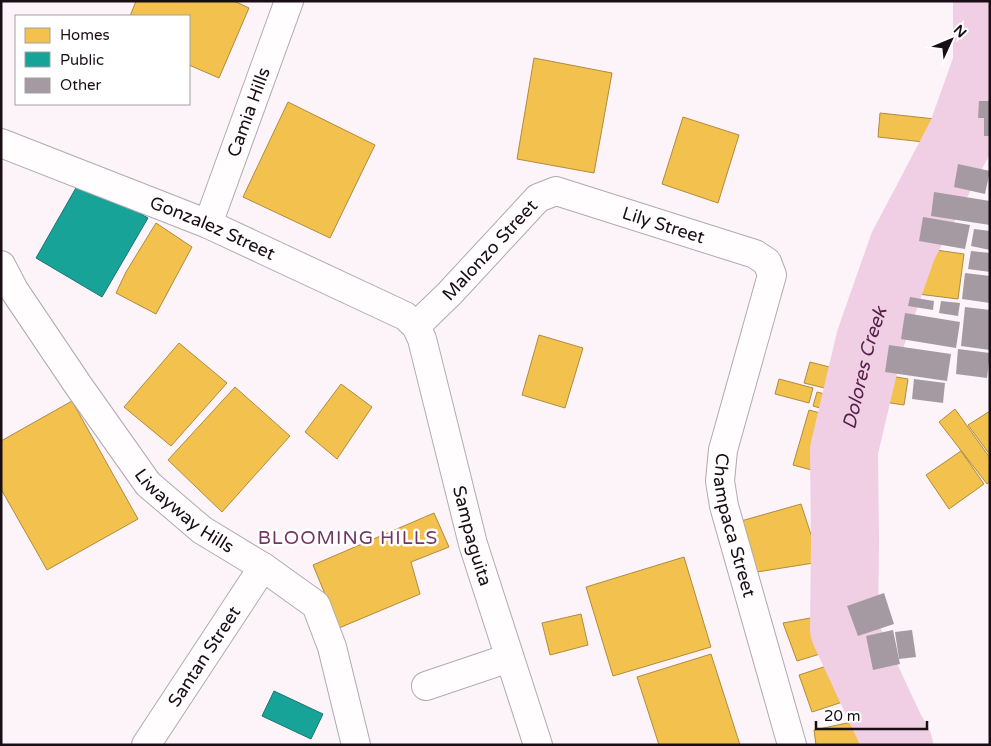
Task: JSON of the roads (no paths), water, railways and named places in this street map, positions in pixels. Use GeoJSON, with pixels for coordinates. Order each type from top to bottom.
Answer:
{"type":"FeatureCollection","features":[{"type":"Feature","properties":{"kind":"street","name":"Camia Hills"},"geometry":{"type":"LineString","coordinates":[[208,224],[289,1]]}},
{"type":"Feature","properties":{"kind":"street","name":"Gonzalez Street"},"geometry":{"type":"LineString","coordinates":[[1,143],[208,224],[406,316],[416,326]]}},
{"type":"Feature","properties":{"kind":"street","name":"Malonzo Street"},"geometry":{"type":"LineString","coordinates":[[416,326],[450,293],[538,198],[556,191],[572,195]]}},
{"type":"Feature","properties":{"kind":"street","name":"Lily Street"},"geometry":{"type":"LineString","coordinates":[[572,195],[755,254]]}},
{"type":"Feature","properties":{"kind":"street","name":"Champaca Street"},"geometry":{"type":"LineString","coordinates":[[755,254],[767,262],[772,275],[723,450],[720,481],[724,506],[792,745]]}},
{"type":"Feature","properties":{"kind":"street","name":"Liwayway Hills"},"geometry":{"type":"LineString","coordinates":[[1,265],[14,290],[72,378],[148,484],[202,530],[263,567],[316,605],[332,647],[356,745]]}},
{"type":"Feature","properties":{"kind":"street","name":"Sampaguita"},"geometry":{"type":"LineString","coordinates":[[416,326],[422,338],[473,544],[538,745]]}},
{"type":"Feature","properties":{"kind":"street","name":"Santan Street"},"geometry":{"type":"LineString","coordinates":[[146,745],[263,567]]}},
{"type":"Feature","properties":{"kind":"street"},"geometry":{"type":"LineString","coordinates":[[426,686],[509,658]]}},
{"type":"Feature","properties":{"kind":"waterway","name":"Dolores Creek"},"geometry":{"type":"LineString","coordinates":[[899,745],[844,630],[844,450],[870,340],[903,246],[962,134],[987,64],[987,1]]}},
{"type":"Feature","properties":{"kind":"district","name":"BLOOMING HILLS"},"geometry":{"type":"Point","coordinates":[348,538]}}]}
